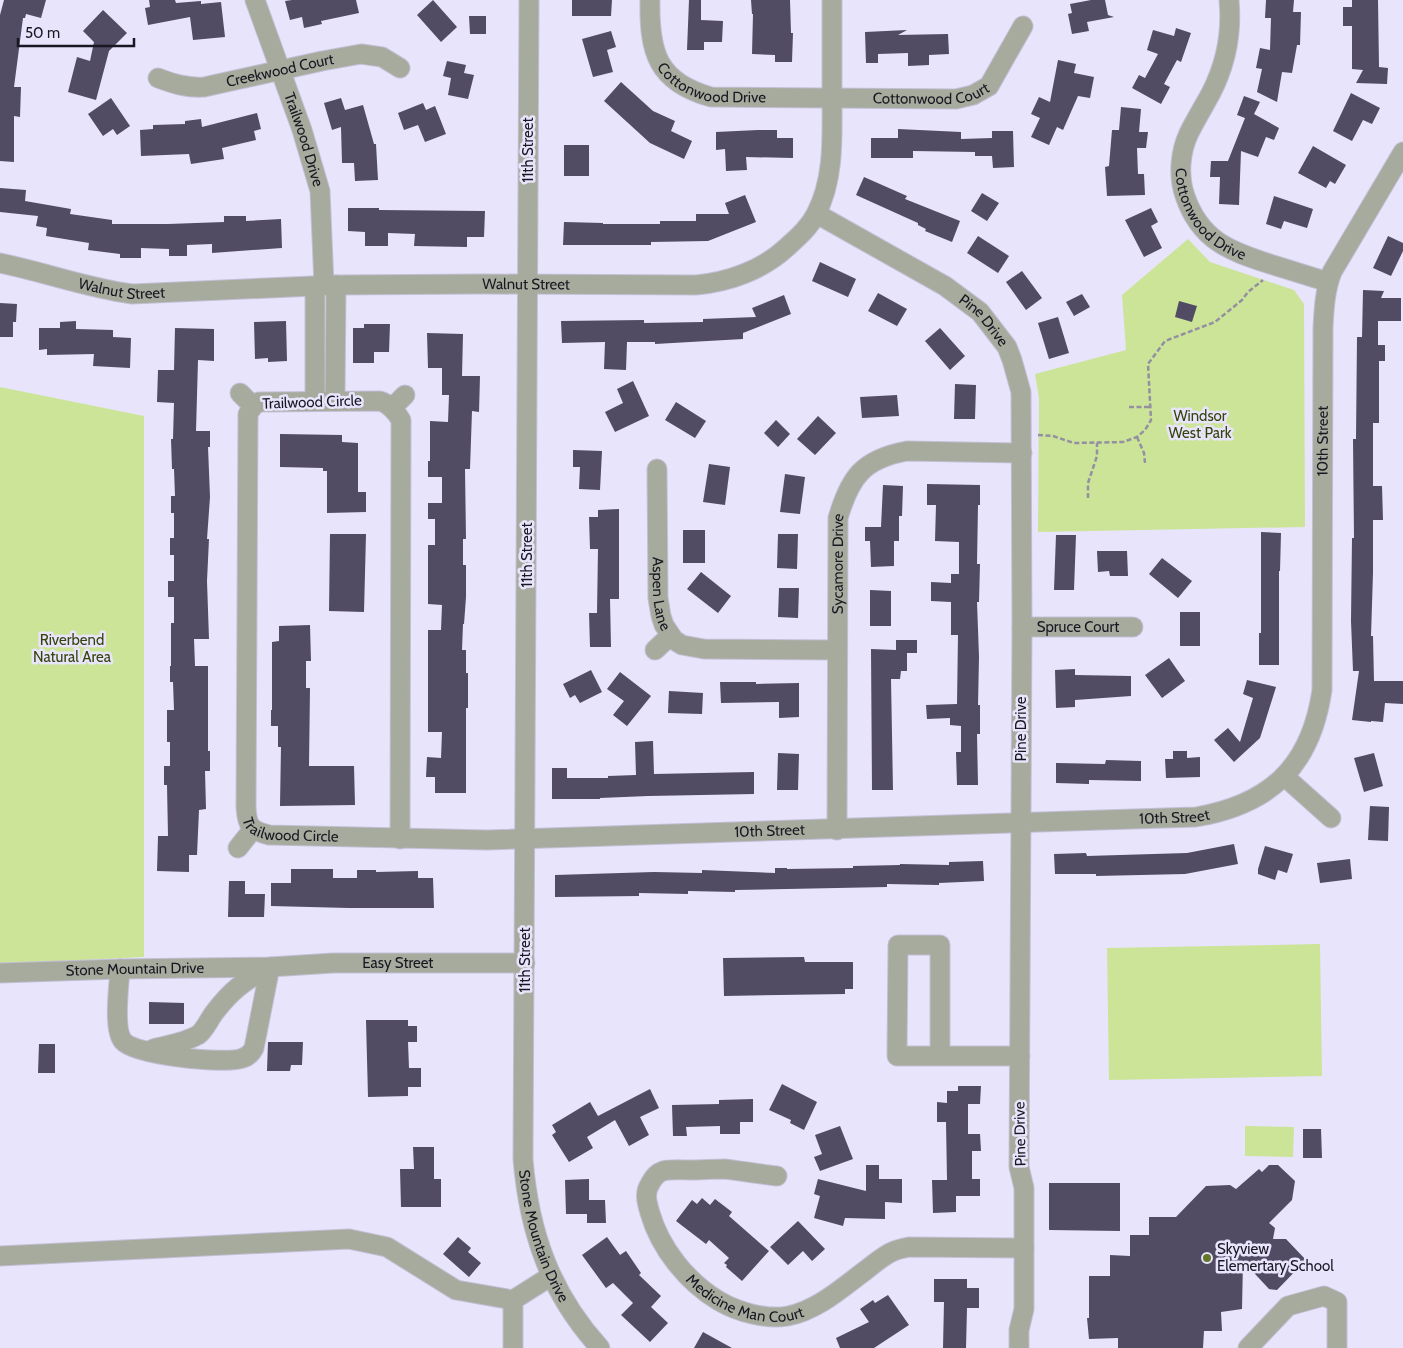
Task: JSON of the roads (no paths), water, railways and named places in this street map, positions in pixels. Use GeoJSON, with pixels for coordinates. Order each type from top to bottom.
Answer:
{"type":"FeatureCollection","features":[{"type":"Feature","properties":{"kind":"street","name":"Trailwood Drive"},"geometry":{"type":"LineString","coordinates":[[255,0],[302,130],[320,191],[325,285]]}},
{"type":"Feature","properties":{"kind":"street","name":"11th Street"},"geometry":{"type":"LineString","coordinates":[[524,1111],[529,0]]}},
{"type":"Feature","properties":{"kind":"street","name":"Cottonwood Drive"},"geometry":{"type":"LineString","coordinates":[[650,0],[652,42],[658,58],[666,72],[679,84],[693,92],[711,97],[832,98]]}},
{"type":"Feature","properties":{"kind":"street","name":"Walnut Street"},"geometry":{"type":"LineString","coordinates":[[0,263],[102,290],[132,294],[325,285],[711,284],[732,279],[754,270],[780,253],[803,232],[817,214],[827,184],[832,133],[832,0]]}},
{"type":"Feature","properties":{"kind":"street","name":"Cottonwood Drive"},"geometry":{"type":"LineString","coordinates":[[1229,0],[1230,30],[1225,58],[1212,91],[1186,142],[1182,158],[1182,190],[1195,218],[1208,235],[1221,245],[1238,253],[1328,282]]}},
{"type":"Feature","properties":{"kind":"street","name":"Cottonwood Court"},"geometry":{"type":"LineString","coordinates":[[832,98],[956,98],[973,95],[989,86],[1024,26]]}},
{"type":"Feature","properties":{"kind":"street","name":"Creekwood Court"},"geometry":{"type":"LineString","coordinates":[[158,78],[189,88],[204,87],[361,54],[382,57],[400,68]]}},
{"type":"Feature","properties":{"kind":"street","name":"10th Street"},"geometry":{"type":"LineString","coordinates":[[400,839],[526,840],[1205,816],[1236,807],[1264,792],[1284,776],[1301,756],[1319,710],[1322,690],[1322,328],[1328,282],[1332,272],[1402,155]]}},
{"type":"Feature","properties":{"kind":"street","name":"Pine Drive"},"geometry":{"type":"LineString","coordinates":[[817,214],[945,286],[980,312],[1007,347],[1021,392],[1022,627],[1019,1167],[1024,1188],[1024,1309],[1019,1330],[1019,1348]]}},
{"type":"Feature","properties":{"kind":"street"},"geometry":{"type":"LineString","coordinates":[[314,400],[325,285]]}},
{"type":"Feature","properties":{"kind":"street"},"geometry":{"type":"LineString","coordinates":[[325,285],[335,401]]}},
{"type":"Feature","properties":{"kind":"street","name":"Trailwood Circle"},"geometry":{"type":"LineString","coordinates":[[246,399],[259,402],[263,400],[314,400],[398,402],[402,425],[400,839],[269,835],[252,829],[247,822],[248,414],[246,399]]}},
{"type":"Feature","properties":{"kind":"street","name":"Sycamore Drive"},"geometry":{"type":"LineString","coordinates":[[837,830],[838,518],[845,494],[857,475],[866,466],[880,458],[907,451],[1022,444]]}},
{"type":"Feature","properties":{"kind":"street","name":"Aspen Lane"},"geometry":{"type":"LineString","coordinates":[[657,468],[658,598],[664,625],[670,636],[682,645],[704,649],[837,650]]}},
{"type":"Feature","properties":{"kind":"street","name":"Spruce Court"},"geometry":{"type":"LineString","coordinates":[[1022,627],[1134,627]]}},
{"type":"Feature","properties":{"kind":"street"},"geometry":{"type":"LineString","coordinates":[[655,650],[670,636]]}},
{"type":"Feature","properties":{"kind":"street"},"geometry":{"type":"LineString","coordinates":[[1284,776],[1331,818]]}},
{"type":"Feature","properties":{"kind":"street"},"geometry":{"type":"LineString","coordinates":[[238,848],[252,829]]}},
{"type":"Feature","properties":{"kind":"street"},"geometry":{"type":"LineString","coordinates":[[940,1056],[940,945],[898,946],[896,1056],[940,1056],[1020,1056]]}},
{"type":"Feature","properties":{"kind":"street","name":"Easy Street"},"geometry":{"type":"LineString","coordinates":[[270,967],[333,963],[525,963]]}},
{"type":"Feature","properties":{"kind":"street"},"geometry":{"type":"LineString","coordinates":[[145,1051],[178,1043],[199,1034],[232,991],[246,980],[270,967]]}},
{"type":"Feature","properties":{"kind":"street"},"geometry":{"type":"LineString","coordinates":[[120,969],[118,1027],[120,1037],[124,1043],[132,1048],[145,1051],[192,1059],[222,1061],[244,1058],[254,1048],[270,967]]}},
{"type":"Feature","properties":{"kind":"street","name":"Stone Mountain Drive"},"geometry":{"type":"LineString","coordinates":[[0,973],[270,967]]}},
{"type":"Feature","properties":{"kind":"street"},"geometry":{"type":"LineString","coordinates":[[199,1034],[222,1061]]}},
{"type":"Feature","properties":{"kind":"street","name":"Stone Mountain Drive"},"geometry":{"type":"LineString","coordinates":[[524,1111],[526,1191],[532,1222],[551,1276],[573,1315],[600,1348]]}},
{"type":"Feature","properties":{"kind":"street","name":"Medicine Man Court"},"geometry":{"type":"LineString","coordinates":[[777,1176],[724,1169],[663,1171],[653,1178],[646,1193],[647,1203],[660,1238],[684,1271],[700,1287],[718,1300],[755,1315],[788,1316],[803,1311],[818,1304],[878,1260],[894,1251],[909,1247],[1024,1248]]}},
{"type":"Feature","properties":{"kind":"street"},"geometry":{"type":"LineString","coordinates":[[0,1256],[349,1239],[387,1247],[456,1290],[513,1300],[551,1276]]}},
{"type":"Feature","properties":{"kind":"street"},"geometry":{"type":"LineString","coordinates":[[1248,1348],[1288,1306],[1324,1296],[1336,1302],[1337,1348]]}},
{"type":"Feature","properties":{"kind":"street"},"geometry":{"type":"LineString","coordinates":[[513,1300],[513,1348]]}},
{"type":"Feature","properties":{"kind":"place","name":"Skyview Elemertary School"},"geometry":{"type":"Point","coordinates":[1207,1258]}},
{"type":"Feature","properties":{"kind":"park label","name":"Windsor West Park"},"geometry":{"type":"Point","coordinates":[1200,424]}},
{"type":"Feature","properties":{"kind":"park label","name":"Riverbend Natural Area"},"geometry":{"type":"Point","coordinates":[72,648]}}]}
